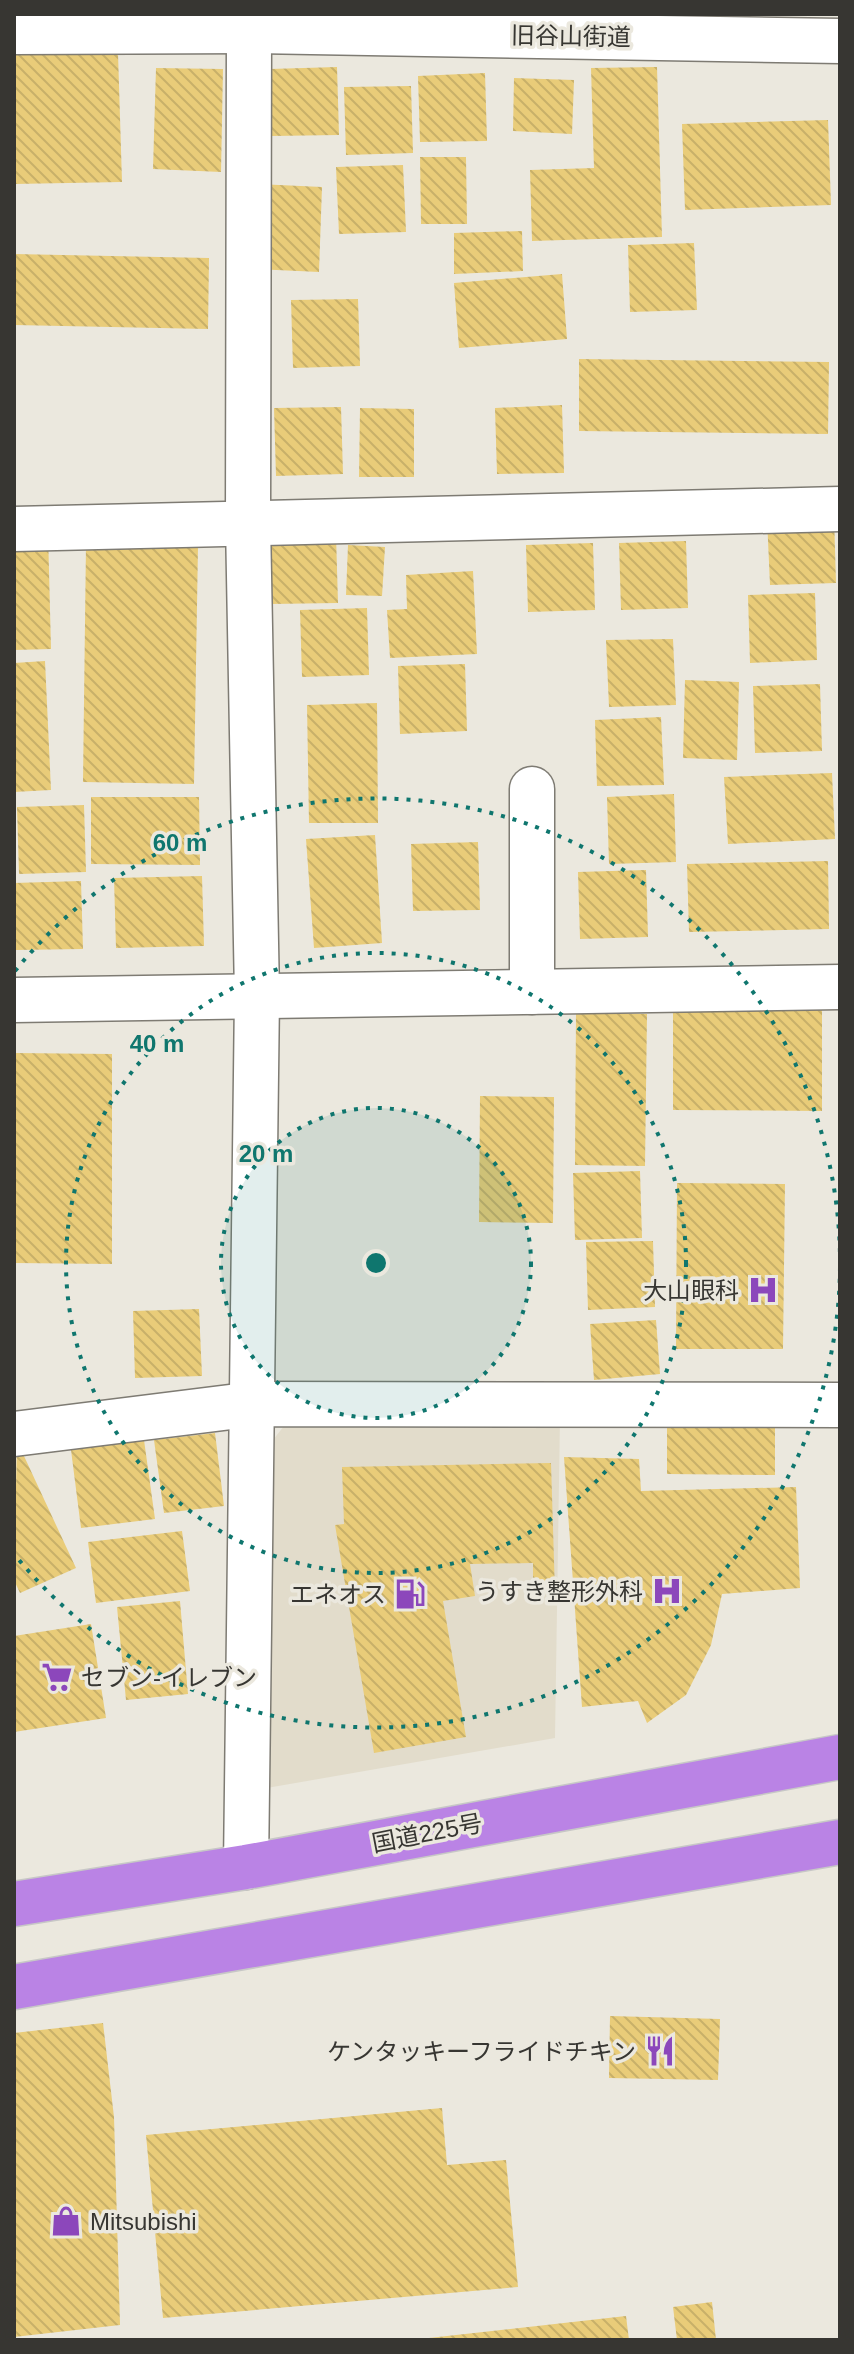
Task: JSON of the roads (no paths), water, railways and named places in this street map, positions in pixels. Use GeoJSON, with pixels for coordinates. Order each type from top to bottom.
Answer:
{"type":"FeatureCollection","features":[{"type":"Feature","properties":{"kind":"highway","name":"国道225号"},"geometry":{"type":"LineString","coordinates":[[14,1904],[246,1867],[840,1757]]}},
{"type":"Feature","properties":{"kind":"highway"},"geometry":{"type":"LineString","coordinates":[[14,1987],[840,1842]]}},
{"type":"Feature","properties":{"kind":"street","name":"旧谷山街道"},"geometry":{"type":"LineString","coordinates":[[14,32],[249,31],[840,41]]}},
{"type":"Feature","properties":{"kind":"street"},"geometry":{"type":"LineString","coordinates":[[246,1867],[257,995],[248,523],[249,31]]}},
{"type":"Feature","properties":{"kind":"street"},"geometry":{"type":"LineString","coordinates":[[14,529],[840,509]]}},
{"type":"Feature","properties":{"kind":"street"},"geometry":{"type":"LineString","coordinates":[[532,789],[532,992]]}},
{"type":"Feature","properties":{"kind":"street"},"geometry":{"type":"LineString","coordinates":[[14,1000],[840,987]]}},
{"type":"Feature","properties":{"kind":"street"},"geometry":{"type":"LineString","coordinates":[[14,1434],[254,1404],[840,1405]]}},
{"type":"Feature","properties":{"kind":"place","name":"大山眼科"},"geometry":{"type":"Point","coordinates":[763,1290]}},
{"type":"Feature","properties":{"kind":"place","name":"うすき整形外科"},"geometry":{"type":"Point","coordinates":[667,1591]}},
{"type":"Feature","properties":{"kind":"place","name":"エネオス"},"geometry":{"type":"Point","coordinates":[410,1594]}},
{"type":"Feature","properties":{"kind":"place","name":"セブン-イレブン"},"geometry":{"type":"Point","coordinates":[57,1677]}},
{"type":"Feature","properties":{"kind":"place","name":"ケンタッキーフライドチキン"},"geometry":{"type":"Point","coordinates":[660,2051]}},
{"type":"Feature","properties":{"kind":"place","name":"Mitsubishi"},"geometry":{"type":"Point","coordinates":[66,2221]}}]}
